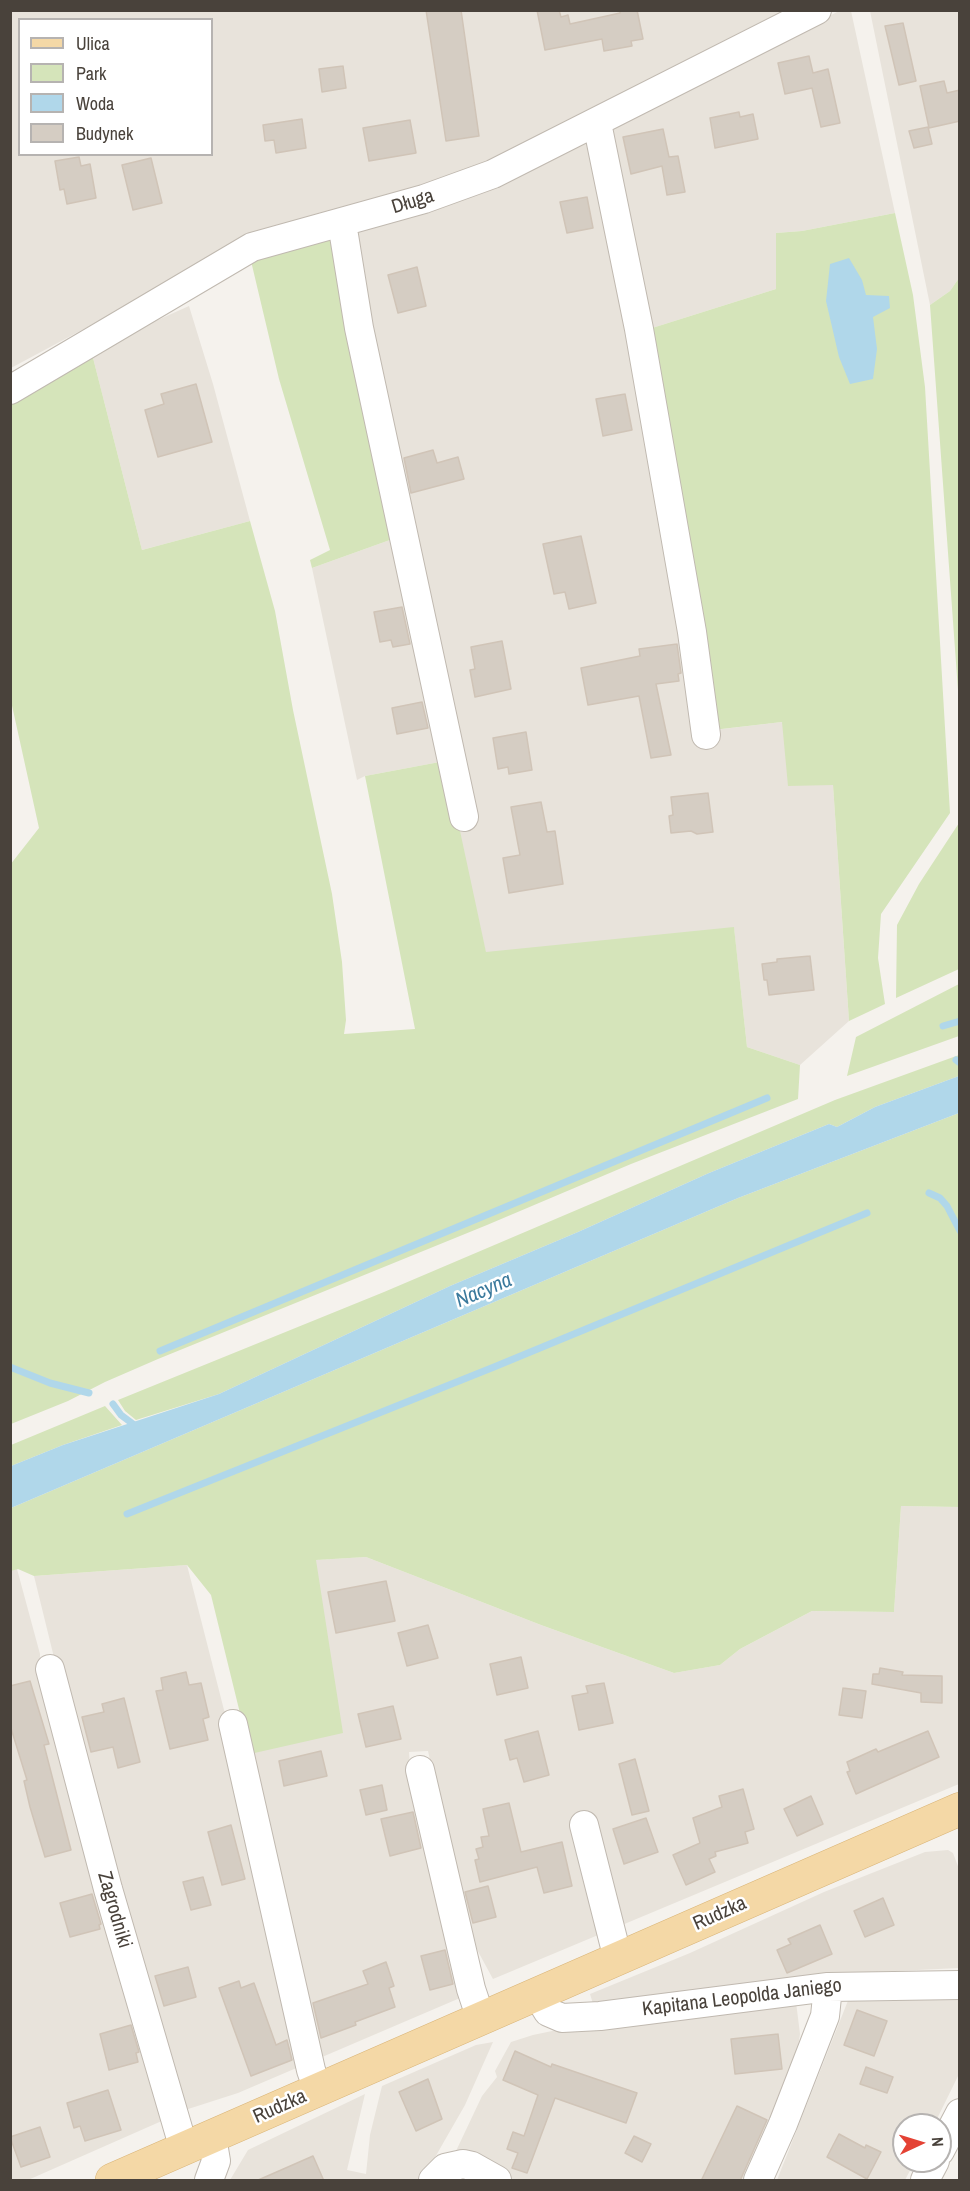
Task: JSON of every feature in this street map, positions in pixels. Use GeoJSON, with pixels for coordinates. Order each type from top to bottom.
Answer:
{"type":"FeatureCollection","features":[{"type":"Feature","properties":{"kind":"main road","name":"Rudzka"},"geometry":{"type":"LineString","coordinates":[[112,2181],[958,1813]]}},
{"type":"Feature","properties":{"kind":"street","name":"Długa"},"geometry":{"type":"LineString","coordinates":[[10,390],[252,247],[424,199],[493,174],[817,10]]}},
{"type":"Feature","properties":{"kind":"street"},"geometry":{"type":"LineString","coordinates":[[597,123],[639,329],[692,632],[706,735]]}},
{"type":"Feature","properties":{"kind":"street"},"geometry":{"type":"LineString","coordinates":[[342,223],[359,328],[464,817]]}},
{"type":"Feature","properties":{"kind":"street","name":"Zagrodniki"},"geometry":{"type":"LineString","coordinates":[[50,1669],[108,1889],[198,2143],[216,2161],[209,2181]]}},
{"type":"Feature","properties":{"kind":"street"},"geometry":{"type":"LineString","coordinates":[[233,1724],[311,2070],[318,2090]]}},
{"type":"Feature","properties":{"kind":"street"},"geometry":{"type":"LineString","coordinates":[[420,1770],[471,1989],[481,2019]]}},
{"type":"Feature","properties":{"kind":"street"},"geometry":{"type":"LineString","coordinates":[[584,1825],[618,1959]]}},
{"type":"Feature","properties":{"kind":"street","name":"Kapitana Leopolda Janiego"},"geometry":{"type":"LineString","coordinates":[[537,1995],[548,2012],[562,2018],[600,2016],[828,1987],[960,1985]]}},
{"type":"Feature","properties":{"kind":"street"},"geometry":{"type":"LineString","coordinates":[[758,2181],[825,2016],[828,1987]]}},
{"type":"Feature","properties":{"kind":"street"},"geometry":{"type":"LineString","coordinates":[[952,2128],[960,2113]]}},
{"type":"Feature","properties":{"kind":"street"},"geometry":{"type":"LineString","coordinates":[[433,2181],[445,2168],[463,2164],[472,2166],[497,2181]]}},
{"type":"Feature","properties":{"kind":"shaded area"},"geometry":{"type":"Polygon","coordinates":[[[11,11],[798,11],[505,160],[190,272],[11,368],[11,11]]]}},
{"type":"Feature","properties":{"kind":"shaded area"},"geometry":{"type":"Polygon","coordinates":[[[839,11],[851,11],[895,213],[802,231],[776,233],[776,289],[649,329],[611,129],[839,11]]]}},
{"type":"Feature","properties":{"kind":"shaded area"},"geometry":{"type":"Polygon","coordinates":[[[870,11],[959,11],[959,278],[950,291],[930,305],[870,11]]]}},
{"type":"Feature","properties":{"kind":"shaded area"},"geometry":{"type":"Polygon","coordinates":[[[590,138],[714,730],[782,722],[833,785],[849,1021],[800,1065],[747,1047],[734,928],[486,953],[455,828],[349,230],[590,138]]]}},
{"type":"Feature","properties":{"kind":"shaded area"},"geometry":{"type":"Polygon","coordinates":[[[189,306],[250,521],[142,550],[91,350],[189,306]]]}},
{"type":"Feature","properties":{"kind":"shaded area"},"geometry":{"type":"Polygon","coordinates":[[[401,536],[445,761],[365,776],[357,780],[312,568],[401,536]]]}},
{"type":"Feature","properties":{"kind":"shaded area"},"geometry":{"type":"Polygon","coordinates":[[[901,1506],[959,1507],[959,1784],[493,1979],[468,1933],[428,1751],[409,1752],[410,1768],[467,1995],[238,2093],[185,2110],[61,1686],[34,1576],[187,1565],[236,1757],[315,1560],[366,1557],[541,1625],[674,1673],[720,1665],[740,1649],[812,1611],[894,1612],[901,1506]]]}},
{"type":"Feature","properties":{"kind":"shaded area"},"geometry":{"type":"Polygon","coordinates":[[[17,1569],[164,2120],[28,2180],[11,2180],[10,1571],[17,1569]]]}},
{"type":"Feature","properties":{"kind":"shaded area"},"geometry":{"type":"Polygon","coordinates":[[[948,1850],[953,1853],[959,1869],[959,1968],[876,1972],[594,2007],[590,1994],[690,1953],[824,1892],[925,1852],[948,1850]]]}},
{"type":"Feature","properties":{"kind":"shaded area"},"geometry":{"type":"Polygon","coordinates":[[[851,1993],[959,1993],[959,2074],[940,2113],[892,2113],[892,2173],[909,2173],[905,2180],[777,2180],[851,1993]]]}},
{"type":"Feature","properties":{"kind":"shaded area"},"geometry":{"type":"Polygon","coordinates":[[[796,2002],[800,2034],[795,2067],[742,2180],[514,2180],[487,2164],[456,2151],[482,2096],[497,2077],[495,2071],[511,2042],[576,2026],[611,2022],[618,2028],[632,2027],[641,2018],[796,2002]]]}},
{"type":"Feature","properties":{"kind":"shaded area"},"geometry":{"type":"Polygon","coordinates":[[[493,2042],[465,2105],[422,2180],[230,2180],[248,2150],[365,2094],[347,2170],[366,2174],[370,2135],[382,2086],[476,2045],[493,2042]]]}},
{"type":"Feature","properties":{"kind":"green space"},"geometry":{"type":"Polygon","coordinates":[[[895,213],[913,295],[925,387],[950,813],[881,914],[878,958],[885,1004],[849,1021],[833,785],[788,786],[782,722],[713,730],[649,329],[776,289],[776,233],[802,231],[895,213]]]}},
{"type":"Feature","properties":{"kind":"green space"},"geometry":{"type":"Polygon","coordinates":[[[330,237],[401,536],[312,568],[310,560],[330,550],[279,379],[251,261],[330,237]]]}},
{"type":"Feature","properties":{"kind":"green space"},"geometry":{"type":"Polygon","coordinates":[[[959,278],[959,704],[930,305],[950,291],[959,278]]]}},
{"type":"Feature","properties":{"kind":"green space"},"geometry":{"type":"Polygon","coordinates":[[[91,350],[142,550],[250,521],[275,611],[293,710],[332,894],[342,962],[346,1020],[344,1034],[415,1029],[365,776],[445,761],[486,952],[734,927],[747,1047],[800,1065],[798,1099],[631,1164],[158,1359],[68,1401],[11,1424],[10,865],[39,828],[11,701],[11,404],[91,350]]]}},
{"type":"Feature","properties":{"kind":"green space"},"geometry":{"type":"Polygon","coordinates":[[[959,823],[959,969],[896,998],[897,925],[919,884],[959,823]]]}},
{"type":"Feature","properties":{"kind":"green space"},"geometry":{"type":"Polygon","coordinates":[[[959,984],[959,1036],[847,1076],[856,1037],[959,984]]]}},
{"type":"Feature","properties":{"kind":"green space"},"geometry":{"type":"Polygon","coordinates":[[[959,1055],[959,1076],[875,1107],[837,1127],[829,1124],[709,1173],[450,1286],[219,1394],[136,1420],[125,1411],[118,1400],[384,1292],[835,1100],[959,1055]]]}},
{"type":"Feature","properties":{"kind":"green space"},"geometry":{"type":"Polygon","coordinates":[[[959,1113],[959,1507],[901,1506],[894,1612],[812,1611],[740,1649],[720,1665],[674,1673],[541,1625],[366,1557],[316,1560],[343,1733],[250,1754],[211,1595],[187,1565],[34,1576],[18,1569],[11,1571],[11,1508],[738,1198],[959,1113]]]}},
{"type":"Feature","properties":{"kind":"green space"},"geometry":{"type":"Polygon","coordinates":[[[105,1406],[122,1425],[11,1466],[11,1445],[105,1406]]]}},
{"type":"Feature","properties":{"kind":"water"},"geometry":{"type":"Polygon","coordinates":[[[849,258],[862,280],[866,295],[889,296],[890,308],[873,317],[877,349],[873,379],[850,384],[839,357],[826,301],[830,264],[849,258]]]}},
{"type":"Feature","properties":{"kind":"water","name":"Nacyna"},"geometry":{"type":"Polygon","coordinates":[[[959,1076],[959,1113],[738,1198],[11,1508],[11,1466],[63,1445],[219,1394],[450,1286],[709,1173],[829,1124],[837,1127],[875,1107],[959,1076]]]}},
{"type":"Feature","properties":{"kind":"building"},"geometry":{"type":"Polygon","coordinates":[[[426,10],[461,10],[479,136],[446,141],[426,10]]]}},
{"type":"Feature","properties":{"kind":"building"},"geometry":{"type":"Polygon","coordinates":[[[537,10],[559,10],[561,17],[568,15],[570,24],[620,13],[620,10],[637,10],[643,39],[631,41],[632,46],[604,51],[602,39],[545,50],[537,10]]]}},
{"type":"Feature","properties":{"kind":"building"},"geometry":{"type":"Polygon","coordinates":[[[903,23],[916,81],[899,85],[885,26],[903,23]]]}},
{"type":"Feature","properties":{"kind":"building"},"geometry":{"type":"Polygon","coordinates":[[[809,56],[813,73],[828,69],[840,123],[821,127],[812,88],[785,94],[778,63],[809,56]]]}},
{"type":"Feature","properties":{"kind":"building"},"geometry":{"type":"Polygon","coordinates":[[[343,66],[346,88],[322,92],[319,69],[343,66]]]}},
{"type":"Feature","properties":{"kind":"building"},"geometry":{"type":"Polygon","coordinates":[[[944,81],[947,93],[960,90],[960,121],[929,128],[920,86],[944,81]]]}},
{"type":"Feature","properties":{"kind":"building"},"geometry":{"type":"Polygon","coordinates":[[[739,112],[740,117],[753,114],[758,139],[715,148],[710,118],[739,112]]]}},
{"type":"Feature","properties":{"kind":"building"},"geometry":{"type":"Polygon","coordinates":[[[302,119],[306,148],[276,153],[274,140],[265,141],[263,125],[302,119]]]}},
{"type":"Feature","properties":{"kind":"building"},"geometry":{"type":"Polygon","coordinates":[[[410,120],[416,153],[369,161],[363,128],[410,120]]]}},
{"type":"Feature","properties":{"kind":"building"},"geometry":{"type":"Polygon","coordinates":[[[928,127],[932,144],[914,148],[909,131],[928,127]]]}},
{"type":"Feature","properties":{"kind":"building"},"geometry":{"type":"Polygon","coordinates":[[[663,129],[669,157],[678,156],[685,192],[667,195],[662,166],[631,174],[623,137],[663,129]]]}},
{"type":"Feature","properties":{"kind":"building"},"geometry":{"type":"Polygon","coordinates":[[[79,157],[81,166],[90,164],[96,198],[67,204],[64,189],[60,190],[55,161],[79,157]]]}},
{"type":"Feature","properties":{"kind":"building"},"geometry":{"type":"Polygon","coordinates":[[[151,158],[162,203],[133,210],[122,165],[151,158]]]}},
{"type":"Feature","properties":{"kind":"building"},"geometry":{"type":"Polygon","coordinates":[[[587,197],[593,228],[567,233],[560,202],[587,197]]]}},
{"type":"Feature","properties":{"kind":"building"},"geometry":{"type":"Polygon","coordinates":[[[417,267],[426,306],[398,313],[388,275],[417,267]]]}},
{"type":"Feature","properties":{"kind":"building"},"geometry":{"type":"Polygon","coordinates":[[[196,384],[212,442],[158,457],[145,410],[164,404],[161,394],[196,384]]]}},
{"type":"Feature","properties":{"kind":"building"},"geometry":{"type":"Polygon","coordinates":[[[625,394],[632,430],[603,436],[596,399],[625,394]]]}},
{"type":"Feature","properties":{"kind":"building"},"geometry":{"type":"Polygon","coordinates":[[[433,450],[437,463],[458,457],[464,479],[411,493],[404,458],[433,450]]]}},
{"type":"Feature","properties":{"kind":"building"},"geometry":{"type":"Polygon","coordinates":[[[581,536],[596,603],[569,609],[565,592],[554,594],[543,544],[581,536]]]}},
{"type":"Feature","properties":{"kind":"building"},"geometry":{"type":"Polygon","coordinates":[[[402,607],[410,644],[393,647],[391,640],[380,642],[374,612],[402,607]]]}},
{"type":"Feature","properties":{"kind":"building"},"geometry":{"type":"Polygon","coordinates":[[[502,641],[511,689],[475,697],[470,670],[475,669],[471,647],[502,641]]]}},
{"type":"Feature","properties":{"kind":"building"},"geometry":{"type":"Polygon","coordinates":[[[677,644],[681,673],[678,674],[679,681],[656,684],[671,755],[651,758],[639,696],[588,705],[581,668],[640,656],[639,649],[677,644]]]}},
{"type":"Feature","properties":{"kind":"building"},"geometry":{"type":"Polygon","coordinates":[[[422,702],[428,728],[397,734],[392,708],[422,702]]]}},
{"type":"Feature","properties":{"kind":"building"},"geometry":{"type":"Polygon","coordinates":[[[526,732],[532,770],[509,774],[508,767],[498,769],[493,738],[526,732]]]}},
{"type":"Feature","properties":{"kind":"building"},"geometry":{"type":"Polygon","coordinates":[[[708,793],[713,832],[671,833],[669,816],[673,815],[671,797],[708,793]]]}},
{"type":"Feature","properties":{"kind":"building"},"geometry":{"type":"Polygon","coordinates":[[[541,802],[547,832],[555,831],[563,884],[509,893],[503,858],[520,855],[511,807],[541,802]]]}},
{"type":"Feature","properties":{"kind":"building"},"geometry":{"type":"Polygon","coordinates":[[[810,956],[814,990],[769,995],[762,964],[777,962],[777,959],[810,956]]]}},
{"type":"Feature","properties":{"kind":"building"},"geometry":{"type":"Polygon","coordinates":[[[386,1581],[395,1621],[336,1633],[328,1592],[386,1581]]]}},
{"type":"Feature","properties":{"kind":"building"},"geometry":{"type":"Polygon","coordinates":[[[428,1625],[438,1658],[407,1666],[398,1633],[428,1625]]]}},
{"type":"Feature","properties":{"kind":"building"},"geometry":{"type":"Polygon","coordinates":[[[521,1657],[528,1688],[497,1695],[490,1664],[521,1657]]]}},
{"type":"Feature","properties":{"kind":"building"},"geometry":{"type":"Polygon","coordinates":[[[880,1668],[903,1672],[902,1675],[942,1676],[942,1703],[921,1702],[921,1693],[872,1684],[873,1674],[879,1674],[880,1668]]]}},
{"type":"Feature","properties":{"kind":"building"},"geometry":{"type":"Polygon","coordinates":[[[186,1672],[189,1685],[201,1683],[209,1717],[203,1719],[208,1740],[170,1749],[156,1691],[163,1690],[161,1678],[186,1672]]]}},
{"type":"Feature","properties":{"kind":"building"},"geometry":{"type":"Polygon","coordinates":[[[30,1681],[49,1744],[44,1745],[71,1850],[45,1857],[30,1807],[24,1781],[27,1780],[10,1725],[10,1686],[30,1681]]]}},
{"type":"Feature","properties":{"kind":"building"},"geometry":{"type":"Polygon","coordinates":[[[604,1683],[613,1723],[579,1730],[572,1696],[588,1693],[586,1686],[604,1683]]]}},
{"type":"Feature","properties":{"kind":"building"},"geometry":{"type":"Polygon","coordinates":[[[843,1688],[866,1691],[862,1718],[839,1715],[843,1688]]]}},
{"type":"Feature","properties":{"kind":"building"},"geometry":{"type":"Polygon","coordinates":[[[124,1698],[140,1762],[118,1768],[113,1747],[91,1752],[82,1717],[104,1712],[102,1704],[124,1698]]]}},
{"type":"Feature","properties":{"kind":"building"},"geometry":{"type":"Polygon","coordinates":[[[393,1706],[401,1739],[366,1747],[358,1714],[393,1706]]]}},
{"type":"Feature","properties":{"kind":"building"},"geometry":{"type":"Polygon","coordinates":[[[538,1731],[549,1775],[524,1782],[517,1758],[510,1760],[505,1740],[538,1731]]]}},
{"type":"Feature","properties":{"kind":"building"},"geometry":{"type":"Polygon","coordinates":[[[928,1731],[939,1757],[856,1794],[847,1772],[850,1771],[847,1762],[928,1731]]]}},
{"type":"Feature","properties":{"kind":"building"},"geometry":{"type":"Polygon","coordinates":[[[321,1751],[327,1776],[284,1786],[279,1761],[321,1751]]]}},
{"type":"Feature","properties":{"kind":"building"},"geometry":{"type":"Polygon","coordinates":[[[635,1759],[649,1811],[632,1815],[619,1764],[635,1759]]]}},
{"type":"Feature","properties":{"kind":"building"},"geometry":{"type":"Polygon","coordinates":[[[382,1785],[387,1810],[366,1815],[360,1790],[382,1785]]]}},
{"type":"Feature","properties":{"kind":"building"},"geometry":{"type":"Polygon","coordinates":[[[743,1789],[754,1829],[745,1832],[748,1843],[715,1852],[716,1856],[709,1859],[715,1872],[686,1885],[673,1855],[700,1843],[693,1818],[722,1807],[719,1796],[743,1789]]]}},
{"type":"Feature","properties":{"kind":"building"},"geometry":{"type":"Polygon","coordinates":[[[811,1796],[823,1824],[797,1836],[784,1809],[811,1796]]]}},
{"type":"Feature","properties":{"kind":"building"},"geometry":{"type":"Polygon","coordinates":[[[509,1803],[521,1852],[562,1842],[572,1886],[544,1893],[537,1867],[480,1882],[475,1860],[479,1859],[476,1849],[483,1847],[481,1837],[489,1836],[483,1809],[509,1803]]]}},
{"type":"Feature","properties":{"kind":"building"},"geometry":{"type":"Polygon","coordinates":[[[413,1812],[421,1848],[390,1856],[381,1819],[413,1812]]]}},
{"type":"Feature","properties":{"kind":"building"},"geometry":{"type":"Polygon","coordinates":[[[646,1818],[658,1852],[624,1864],[613,1829],[646,1818]]]}},
{"type":"Feature","properties":{"kind":"building"},"geometry":{"type":"Polygon","coordinates":[[[231,1825],[245,1879],[222,1885],[208,1832],[231,1825]]]}},
{"type":"Feature","properties":{"kind":"building"},"geometry":{"type":"Polygon","coordinates":[[[203,1877],[211,1905],[191,1910],[183,1882],[203,1877]]]}},
{"type":"Feature","properties":{"kind":"building"},"geometry":{"type":"Polygon","coordinates":[[[488,1886],[496,1917],[473,1923],[465,1892],[488,1886]]]}},
{"type":"Feature","properties":{"kind":"building"},"geometry":{"type":"Polygon","coordinates":[[[92,1894],[101,1924],[100,1929],[70,1937],[60,1903],[92,1894]]]}},
{"type":"Feature","properties":{"kind":"building"},"geometry":{"type":"Polygon","coordinates":[[[883,1898],[894,1925],[865,1937],[854,1911],[883,1898]]]}},
{"type":"Feature","properties":{"kind":"building"},"geometry":{"type":"Polygon","coordinates":[[[820,1925],[832,1954],[787,1973],[777,1950],[791,1944],[788,1939],[820,1925]]]}},
{"type":"Feature","properties":{"kind":"building"},"geometry":{"type":"Polygon","coordinates":[[[445,1950],[453,1984],[430,1990],[421,1956],[445,1950]]]}},
{"type":"Feature","properties":{"kind":"building"},"geometry":{"type":"Polygon","coordinates":[[[386,1962],[394,1986],[389,1988],[395,2007],[321,2038],[313,2003],[368,1984],[363,1971],[386,1962]]]}},
{"type":"Feature","properties":{"kind":"building"},"geometry":{"type":"Polygon","coordinates":[[[188,1967],[196,1997],[164,2006],[155,1976],[188,1967]]]}},
{"type":"Feature","properties":{"kind":"building"},"geometry":{"type":"Polygon","coordinates":[[[239,1981],[241,1988],[254,1983],[276,2045],[287,2040],[292,2060],[251,2076],[219,1988],[239,1981]]]}},
{"type":"Feature","properties":{"kind":"building"},"geometry":{"type":"Polygon","coordinates":[[[857,2010],[887,2021],[874,2056],[844,2045],[857,2010]]]}},
{"type":"Feature","properties":{"kind":"building"},"geometry":{"type":"Polygon","coordinates":[[[131,2025],[139,2052],[136,2053],[138,2062],[109,2070],[100,2034],[131,2025]]]}},
{"type":"Feature","properties":{"kind":"building"},"geometry":{"type":"Polygon","coordinates":[[[778,2034],[782,2069],[735,2074],[731,2039],[778,2034]]]}},
{"type":"Feature","properties":{"kind":"building"},"geometry":{"type":"Polygon","coordinates":[[[515,2051],[551,2067],[552,2064],[637,2093],[626,2123],[555,2098],[527,2173],[512,2168],[518,2153],[507,2149],[513,2132],[524,2136],[538,2095],[503,2080],[515,2051]]]}},
{"type":"Feature","properties":{"kind":"building"},"geometry":{"type":"Polygon","coordinates":[[[866,2067],[893,2077],[887,2093],[860,2084],[866,2067]]]}},
{"type":"Feature","properties":{"kind":"building"},"geometry":{"type":"Polygon","coordinates":[[[428,2079],[442,2119],[416,2131],[399,2092],[428,2079]]]}},
{"type":"Feature","properties":{"kind":"building"},"geometry":{"type":"Polygon","coordinates":[[[108,2090],[121,2130],[85,2141],[80,2126],[74,2128],[67,2103],[108,2090]]]}},
{"type":"Feature","properties":{"kind":"building"},"geometry":{"type":"Polygon","coordinates":[[[737,2106],[767,2120],[740,2181],[701,2181],[737,2106]]]}},
{"type":"Feature","properties":{"kind":"building"},"geometry":{"type":"Polygon","coordinates":[[[40,2127],[50,2157],[21,2167],[10,2137],[40,2127]]]}},
{"type":"Feature","properties":{"kind":"building"},"geometry":{"type":"Polygon","coordinates":[[[839,2134],[865,2148],[866,2145],[881,2152],[867,2179],[827,2157],[839,2134]]]}},
{"type":"Feature","properties":{"kind":"building"},"geometry":{"type":"Polygon","coordinates":[[[634,2136],[651,2144],[642,2162],[625,2153],[634,2136]]]}},
{"type":"Feature","properties":{"kind":"building"},"geometry":{"type":"Polygon","coordinates":[[[313,2156],[324,2181],[256,2181],[313,2156]]]}},
{"type":"Feature","properties":{"kind":"waterway"},"geometry":{"type":"LineString","coordinates":[[943,1026],[960,1021]]}},
{"type":"Feature","properties":{"kind":"waterway"},"geometry":{"type":"LineString","coordinates":[[956,1060],[960,1063]]}},
{"type":"Feature","properties":{"kind":"waterway"},"geometry":{"type":"LineString","coordinates":[[160,1351],[767,1098]]}},
{"type":"Feature","properties":{"kind":"waterway"},"geometry":{"type":"LineString","coordinates":[[929,1193],[940,1198],[947,1206],[960,1231]]}},
{"type":"Feature","properties":{"kind":"waterway"},"geometry":{"type":"LineString","coordinates":[[127,1514],[494,1367],[867,1213]]}},
{"type":"Feature","properties":{"kind":"waterway"},"geometry":{"type":"LineString","coordinates":[[10,1367],[50,1383],[89,1393]]}},
{"type":"Feature","properties":{"kind":"waterway"},"geometry":{"type":"LineString","coordinates":[[113,1404],[121,1415],[137,1427]]}}]}
